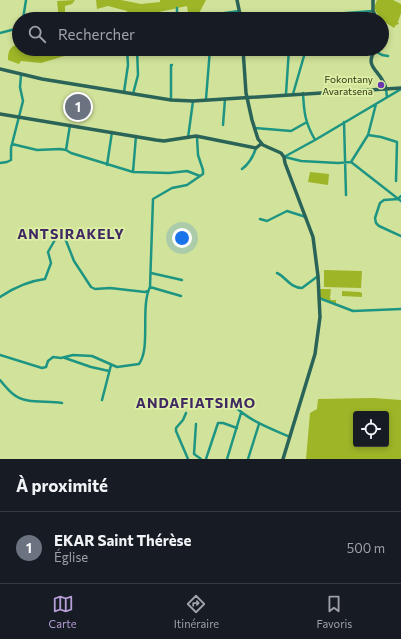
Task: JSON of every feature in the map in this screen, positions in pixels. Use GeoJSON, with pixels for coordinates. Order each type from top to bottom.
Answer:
{"type":"FeatureCollection","features":[{"type":"Feature","properties":{"kind":"main road"},"geometry":{"type":"LineString","coordinates":[[237,0],[239,11]]}},
{"type":"Feature","properties":{"kind":"main road"},"geometry":{"type":"LineString","coordinates":[[373,10],[374,0]]}},
{"type":"Feature","properties":{"kind":"main road"},"geometry":{"type":"LineString","coordinates":[[244,56],[247,97],[254,128],[261,144],[281,153],[284,157],[313,237],[318,276],[320,325],[316,348],[283,459]]}},
{"type":"Feature","properties":{"kind":"main road"},"geometry":{"type":"LineString","coordinates":[[371,56],[370,61],[372,66],[382,77],[386,89]]}},
{"type":"Feature","properties":{"kind":"main road"},"geometry":{"type":"LineString","coordinates":[[0,69],[21,75],[171,100],[193,101],[401,88]]}},
{"type":"Feature","properties":{"kind":"main road"},"geometry":{"type":"LineString","coordinates":[[0,114],[164,141],[197,137],[256,148],[261,144]]}},
{"type":"Feature","properties":{"kind":"street"},"geometry":{"type":"LineString","coordinates":[[24,12],[26,0]]}},
{"type":"Feature","properties":{"kind":"street"},"geometry":{"type":"LineString","coordinates":[[352,12],[373,10]]}},
{"type":"Feature","properties":{"kind":"street"},"geometry":{"type":"LineString","coordinates":[[232,12],[239,11]]}},
{"type":"Feature","properties":{"kind":"street"},"geometry":{"type":"LineString","coordinates":[[0,33],[12,30]]}},
{"type":"Feature","properties":{"kind":"street"},"geometry":{"type":"LineString","coordinates":[[124,92],[128,69],[127,56]]}},
{"type":"Feature","properties":{"kind":"street"},"geometry":{"type":"LineString","coordinates":[[133,94],[138,75],[137,56]]}},
{"type":"Feature","properties":{"kind":"street"},"geometry":{"type":"LineString","coordinates":[[206,99],[209,56]]}},
{"type":"Feature","properties":{"kind":"street"},"geometry":{"type":"LineString","coordinates":[[286,94],[289,56]]}},
{"type":"Feature","properties":{"kind":"street"},"geometry":{"type":"LineString","coordinates":[[293,94],[304,56]]}},
{"type":"Feature","properties":{"kind":"street"},"geometry":{"type":"LineString","coordinates":[[171,100],[172,65]]}},
{"type":"Feature","properties":{"kind":"street"},"geometry":{"type":"LineString","coordinates":[[0,163],[11,160],[12,144],[23,101],[20,87],[21,75]]}},
{"type":"Feature","properties":{"kind":"street"},"geometry":{"type":"LineString","coordinates":[[284,157],[401,88]]}},
{"type":"Feature","properties":{"kind":"street"},"geometry":{"type":"LineString","coordinates":[[386,89],[387,97]]}},
{"type":"Feature","properties":{"kind":"street"},"geometry":{"type":"LineString","coordinates":[[302,93],[304,117],[315,140]]}},
{"type":"Feature","properties":{"kind":"street"},"geometry":{"type":"LineString","coordinates":[[223,125],[225,98]]}},
{"type":"Feature","properties":{"kind":"street"},"geometry":{"type":"LineString","coordinates":[[188,138],[193,101]]}},
{"type":"Feature","properties":{"kind":"street"},"geometry":{"type":"LineString","coordinates":[[284,157],[301,161],[351,162],[368,135],[376,103]]}},
{"type":"Feature","properties":{"kind":"street"},"geometry":{"type":"LineString","coordinates":[[254,128],[291,131],[307,122]]}},
{"type":"Feature","properties":{"kind":"street"},"geometry":{"type":"LineString","coordinates":[[344,122],[346,195]]}},
{"type":"Feature","properties":{"kind":"street"},"geometry":{"type":"LineString","coordinates":[[66,150],[70,125]]}},
{"type":"Feature","properties":{"kind":"street"},"geometry":{"type":"LineString","coordinates":[[107,165],[112,132]]}},
{"type":"Feature","properties":{"kind":"street"},"geometry":{"type":"LineString","coordinates":[[368,135],[397,142],[396,181]]}},
{"type":"Feature","properties":{"kind":"street"},"geometry":{"type":"LineString","coordinates":[[133,172],[136,136]]}},
{"type":"Feature","properties":{"kind":"street"},"geometry":{"type":"LineString","coordinates":[[64,358],[73,355],[92,356],[117,367],[137,365],[141,360],[144,352],[145,307],[150,287],[153,199],[172,188],[186,185],[203,174],[204,170],[198,155],[197,137]]}},
{"type":"Feature","properties":{"kind":"street"},"geometry":{"type":"LineString","coordinates":[[12,144],[37,150],[66,150],[107,165],[133,172],[169,173],[187,171],[200,176]]}},
{"type":"Feature","properties":{"kind":"street"},"geometry":{"type":"LineString","coordinates":[[242,169],[250,162],[256,148]]}},
{"type":"Feature","properties":{"kind":"street"},"geometry":{"type":"LineString","coordinates":[[351,162],[400,200]]}},
{"type":"Feature","properties":{"kind":"street"},"geometry":{"type":"LineString","coordinates":[[400,200],[401,196]]}},
{"type":"Feature","properties":{"kind":"street"},"geometry":{"type":"LineString","coordinates":[[400,200],[384,200],[380,203],[375,218],[376,223],[379,226],[401,236]]}},
{"type":"Feature","properties":{"kind":"street"},"geometry":{"type":"LineString","coordinates":[[260,219],[267,221],[287,211],[306,217]]}},
{"type":"Feature","properties":{"kind":"street"},"geometry":{"type":"LineString","coordinates":[[0,297],[18,286],[45,279],[51,263],[48,252],[60,231],[63,233],[74,261],[91,287],[94,289],[110,288],[145,292],[148,291]]}},
{"type":"Feature","properties":{"kind":"street"},"geometry":{"type":"LineString","coordinates":[[151,273],[182,280]]}},
{"type":"Feature","properties":{"kind":"street"},"geometry":{"type":"LineString","coordinates":[[277,273],[298,288],[302,288],[318,276]]}},
{"type":"Feature","properties":{"kind":"street"},"geometry":{"type":"LineString","coordinates":[[150,287],[180,296]]}},
{"type":"Feature","properties":{"kind":"street"},"geometry":{"type":"LineString","coordinates":[[319,298],[353,312],[401,309]]}},
{"type":"Feature","properties":{"kind":"street"},"geometry":{"type":"LineString","coordinates":[[0,355],[42,368],[46,367],[48,361],[53,356],[109,371]]}},
{"type":"Feature","properties":{"kind":"street"},"geometry":{"type":"LineString","coordinates":[[102,400],[111,365]]}},
{"type":"Feature","properties":{"kind":"street"},"geometry":{"type":"LineString","coordinates":[[0,380],[13,394],[19,398],[37,402],[62,402]]}},
{"type":"Feature","properties":{"kind":"street"},"geometry":{"type":"LineString","coordinates":[[231,403],[241,413],[259,424],[290,437]]}},
{"type":"Feature","properties":{"kind":"street"},"geometry":{"type":"LineString","coordinates":[[186,413],[183,420],[176,428],[188,459]]}},
{"type":"Feature","properties":{"kind":"street"},"geometry":{"type":"LineString","coordinates":[[226,459],[241,413]]}},
{"type":"Feature","properties":{"kind":"street"},"geometry":{"type":"LineString","coordinates":[[206,459],[218,423],[223,423],[237,428]]}},
{"type":"Feature","properties":{"kind":"street"},"geometry":{"type":"LineString","coordinates":[[196,424],[194,454],[201,459]]}},
{"type":"Feature","properties":{"kind":"street"},"geometry":{"type":"LineString","coordinates":[[248,459],[259,424]]}},
{"type":"Feature","properties":{"kind":"green space"},"geometry":{"type":"Polygon","coordinates":[[[75,0],[72,4],[65,6],[65,12],[58,12],[57,1],[75,0]]]}},
{"type":"Feature","properties":{"kind":"green space"},"geometry":{"type":"Polygon","coordinates":[[[96,0],[121,0],[141,4],[160,2],[160,0],[206,0],[200,12],[188,12],[187,6],[159,12],[127,12],[108,6],[97,9],[96,0]]]}},
{"type":"Feature","properties":{"kind":"green space"},"geometry":{"type":"Polygon","coordinates":[[[377,0],[393,0],[401,4],[399,24],[394,28],[389,25],[389,12],[377,12],[374,8],[377,0]]]}},
{"type":"Feature","properties":{"kind":"green space"},"geometry":{"type":"Polygon","coordinates":[[[12,47],[12,56],[65,56],[41,63],[21,61],[19,64],[8,60],[10,49],[12,47]]]}},
{"type":"Feature","properties":{"kind":"green space"},"geometry":{"type":"Polygon","coordinates":[[[310,172],[329,174],[328,185],[308,182],[310,172]]]}},
{"type":"Feature","properties":{"kind":"green space"},"geometry":{"type":"Polygon","coordinates":[[[324,270],[362,271],[361,288],[324,287],[324,270]]]}},
{"type":"Feature","properties":{"kind":"green space"},"geometry":{"type":"Polygon","coordinates":[[[319,289],[331,289],[330,298],[331,300],[336,300],[336,304],[320,298],[319,289]]]}},
{"type":"Feature","properties":{"kind":"green space"},"geometry":{"type":"Polygon","coordinates":[[[342,291],[360,292],[362,293],[362,297],[342,296],[342,291]]]}},
{"type":"Feature","properties":{"kind":"green space"},"geometry":{"type":"Polygon","coordinates":[[[373,398],[401,400],[401,459],[306,459],[310,413],[317,409],[318,399],[373,398]]]}},
{"type":"Feature","properties":{"kind":"place","name":"Fokontany Avaratsena"},"geometry":{"type":"Point","coordinates":[381,85]}},
{"type":"Feature","properties":{"kind":"place","name":"EKAR Saint Thérèse"},"geometry":{"type":"Point","coordinates":[78,107]}},
{"type":"Feature","properties":{"kind":"district","name":"ANTSIRAKELY"},"geometry":{"type":"Point","coordinates":[71,234]}},
{"type":"Feature","properties":{"kind":"district","name":"ANDAFIATSIMO"},"geometry":{"type":"Point","coordinates":[196,403]}}]}
